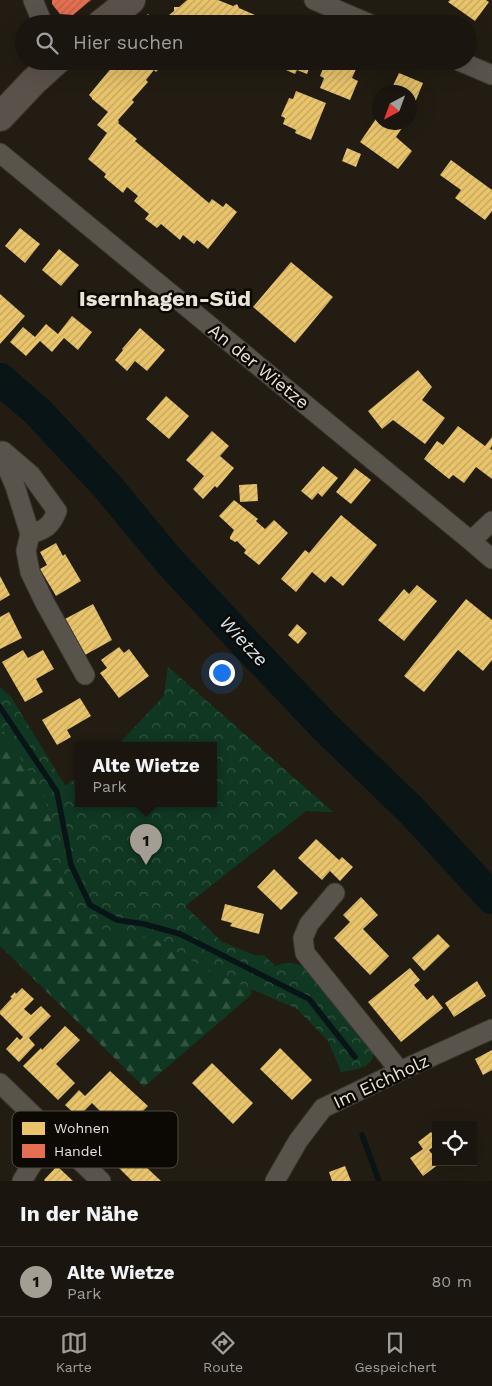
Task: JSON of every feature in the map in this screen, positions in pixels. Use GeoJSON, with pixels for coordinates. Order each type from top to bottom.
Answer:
{"type":"FeatureCollection","features":[{"type":"Feature","properties":{"kind":"main road"},"geometry":{"type":"LineString","coordinates":[[112,15],[131,0]]}},
{"type":"Feature","properties":{"kind":"main road"},"geometry":{"type":"LineString","coordinates":[[0,117],[46,70]]}},
{"type":"Feature","properties":{"kind":"street"},"geometry":{"type":"LineString","coordinates":[[33,0],[39,15]]}},
{"type":"Feature","properties":{"kind":"street"},"geometry":{"type":"LineString","coordinates":[[314,0],[349,15]]}},
{"type":"Feature","properties":{"kind":"street"},"geometry":{"type":"LineString","coordinates":[[477,69],[492,75]]}},
{"type":"Feature","properties":{"kind":"street","name":"An der Wietze"},"geometry":{"type":"LineString","coordinates":[[0,153],[492,560]]}},
{"type":"Feature","properties":{"kind":"street"},"geometry":{"type":"LineString","coordinates":[[0,450],[30,475],[57,511],[53,522],[42,531],[30,534]]}},
{"type":"Feature","properties":{"kind":"street"},"geometry":{"type":"LineString","coordinates":[[0,450],[15,486],[30,534],[26,551],[30,572],[85,675]]}},
{"type":"Feature","properties":{"kind":"street"},"geometry":{"type":"LineString","coordinates":[[471,541],[492,521]]}},
{"type":"Feature","properties":{"kind":"street"},"geometry":{"type":"LineString","coordinates":[[335,894],[309,924],[303,938],[304,953],[400,1071]]}},
{"type":"Feature","properties":{"kind":"street","name":"Im Eichholz"},"geometry":{"type":"LineString","coordinates":[[275,1181],[298,1141],[323,1108],[492,1029]]}},
{"type":"Feature","properties":{"kind":"street"},"geometry":{"type":"LineString","coordinates":[[0,1083],[29,1111]]}},
{"type":"Feature","properties":{"kind":"street"},"geometry":{"type":"LineString","coordinates":[[22,1181],[30,1168]]}},
{"type":"Feature","properties":{"kind":"street"},"geometry":{"type":"LineString","coordinates":[[88,1168],[101,1181]]}},
{"type":"Feature","properties":{"kind":"green space"},"geometry":{"type":"Polygon","coordinates":[[[168,667],[333,812],[306,811],[185,906],[222,942],[254,955],[251,995],[144,1087],[0,946],[0,687],[11,697],[65,786],[75,779],[75,807],[217,807],[217,742],[121,742],[164,696],[168,667]]]}},
{"type":"Feature","properties":{"kind":"green space"},"geometry":{"type":"Polygon","coordinates":[[[168,667],[333,812],[306,811],[185,906],[222,942],[254,955],[264,955],[275,966],[292,963],[309,969],[374,1053],[373,1058],[366,1066],[340,1072],[328,1041],[297,1009],[214,973],[152,938],[117,936],[81,918],[52,858],[51,819],[44,795],[0,726],[0,687],[11,697],[65,786],[75,779],[75,807],[217,807],[217,742],[121,742],[164,696],[168,667]]]}},
{"type":"Feature","properties":{"kind":"building: Wohnen"},"geometry":{"type":"Polygon","coordinates":[[[187,0],[218,0],[233,6],[237,4],[239,8],[255,15],[169,15],[174,11],[174,7],[179,7],[187,0]]]}},
{"type":"Feature","properties":{"kind":"building: Wohnen"},"geometry":{"type":"Polygon","coordinates":[[[450,0],[486,0],[489,2],[477,18],[477,15],[466,15],[448,2],[450,0]]]}},
{"type":"Feature","properties":{"kind":"building: Wohnen"},"geometry":{"type":"Polygon","coordinates":[[[110,70],[154,70],[146,80],[148,82],[132,100],[134,102],[118,120],[118,123],[137,139],[135,141],[209,203],[212,199],[223,207],[226,203],[237,212],[208,249],[197,240],[194,244],[183,235],[180,240],[161,224],[157,228],[145,219],[149,214],[134,201],[138,196],[127,187],[123,193],[104,177],[106,174],[88,159],[107,133],[97,125],[108,112],[89,95],[110,70]]]}},
{"type":"Feature","properties":{"kind":"building: Wohnen"},"geometry":{"type":"Polygon","coordinates":[[[286,70],[297,70],[295,74],[286,70]]]}},
{"type":"Feature","properties":{"kind":"building: Wohnen"},"geometry":{"type":"Polygon","coordinates":[[[297,70],[309,70],[307,74],[297,70]]]}},
{"type":"Feature","properties":{"kind":"building: Wohnen"},"geometry":{"type":"Polygon","coordinates":[[[322,70],[356,70],[352,78],[358,81],[350,100],[320,88],[324,78],[320,76],[322,70]]]}},
{"type":"Feature","properties":{"kind":"building: Wohnen"},"geometry":{"type":"Polygon","coordinates":[[[399,73],[423,83],[417,98],[417,85],[393,85],[399,73]]]}},
{"type":"Feature","properties":{"kind":"building: Wohnen"},"geometry":{"type":"Polygon","coordinates":[[[296,91],[326,103],[311,140],[295,133],[296,130],[283,124],[285,118],[281,116],[289,98],[293,99],[296,91]]]}},
{"type":"Feature","properties":{"kind":"building: Wohnen"},"geometry":{"type":"Polygon","coordinates":[[[372,125],[372,130],[401,130],[396,137],[412,151],[398,169],[360,142],[372,125]]]}},
{"type":"Feature","properties":{"kind":"building: Wohnen"},"geometry":{"type":"Polygon","coordinates":[[[347,148],[361,154],[356,167],[342,161],[347,148]]]}},
{"type":"Feature","properties":{"kind":"building: Wohnen"},"geometry":{"type":"Polygon","coordinates":[[[451,160],[492,190],[492,211],[485,220],[455,198],[461,190],[440,175],[451,160]]]}},
{"type":"Feature","properties":{"kind":"building: Wohnen"},"geometry":{"type":"Polygon","coordinates":[[[20,228],[40,244],[25,263],[5,246],[20,228]]]}},
{"type":"Feature","properties":{"kind":"building: Wohnen"},"geometry":{"type":"Polygon","coordinates":[[[59,249],[79,265],[61,286],[42,270],[59,249]]]}},
{"type":"Feature","properties":{"kind":"building: Wohnen"},"geometry":{"type":"Polygon","coordinates":[[[291,262],[333,297],[295,343],[253,307],[291,262]]]}},
{"type":"Feature","properties":{"kind":"building: Wohnen"},"geometry":{"type":"Polygon","coordinates":[[[0,294],[25,316],[0,344],[0,294]]]}},
{"type":"Feature","properties":{"kind":"building: Wohnen"},"geometry":{"type":"Polygon","coordinates":[[[72,316],[92,332],[78,350],[64,338],[52,352],[40,341],[26,356],[10,342],[23,327],[35,337],[46,324],[58,334],[72,316]]]}},
{"type":"Feature","properties":{"kind":"building: Wohnen"},"geometry":{"type":"Polygon","coordinates":[[[140,328],[165,350],[147,371],[135,361],[127,371],[115,360],[140,328]]]}},
{"type":"Feature","properties":{"kind":"building: Wohnen"},"geometry":{"type":"Polygon","coordinates":[[[418,370],[432,387],[422,400],[445,418],[425,444],[393,420],[382,429],[368,411],[418,370]]]}},
{"type":"Feature","properties":{"kind":"building: Wohnen"},"geometry":{"type":"Polygon","coordinates":[[[166,396],[189,416],[169,439],[146,419],[166,396]]]}},
{"type":"Feature","properties":{"kind":"building: Wohnen"},"geometry":{"type":"Polygon","coordinates":[[[458,426],[485,446],[492,437],[490,449],[492,450],[492,479],[476,467],[464,483],[453,475],[449,479],[424,459],[437,441],[443,445],[458,426]]]}},
{"type":"Feature","properties":{"kind":"building: Wohnen"},"geometry":{"type":"Polygon","coordinates":[[[212,431],[229,446],[220,456],[234,468],[217,488],[215,486],[203,499],[193,489],[204,476],[186,460],[212,431]]]}},
{"type":"Feature","properties":{"kind":"building: Wohnen"},"geometry":{"type":"Polygon","coordinates":[[[323,466],[338,478],[322,497],[318,493],[312,500],[301,491],[323,466]]]}},
{"type":"Feature","properties":{"kind":"building: Wohnen"},"geometry":{"type":"Polygon","coordinates":[[[355,468],[371,480],[351,504],[336,492],[355,468]]]}},
{"type":"Feature","properties":{"kind":"building: Wohnen"},"geometry":{"type":"Polygon","coordinates":[[[257,484],[258,501],[240,502],[239,485],[257,484]]]}},
{"type":"Feature","properties":{"kind":"building: Wohnen"},"geometry":{"type":"Polygon","coordinates":[[[234,500],[258,519],[256,521],[265,529],[274,520],[288,533],[259,565],[244,553],[246,550],[237,541],[235,542],[230,539],[234,530],[219,516],[234,500]]]}},
{"type":"Feature","properties":{"kind":"building: Wohnen"},"geometry":{"type":"Polygon","coordinates":[[[341,515],[377,545],[343,586],[331,576],[325,583],[312,572],[296,592],[281,579],[305,550],[309,553],[341,515]]]}},
{"type":"Feature","properties":{"kind":"building: Wohnen"},"geometry":{"type":"Polygon","coordinates":[[[56,543],[81,581],[56,596],[40,569],[47,565],[40,552],[56,543]]]}},
{"type":"Feature","properties":{"kind":"building: Wohnen"},"geometry":{"type":"Polygon","coordinates":[[[0,576],[10,595],[0,601],[0,576]]]}},
{"type":"Feature","properties":{"kind":"building: Wohnen"},"geometry":{"type":"Polygon","coordinates":[[[417,585],[437,601],[404,641],[378,620],[404,589],[409,594],[417,585]]]}},
{"type":"Feature","properties":{"kind":"building: Wohnen"},"geometry":{"type":"Polygon","coordinates":[[[466,599],[492,620],[492,660],[483,671],[458,650],[424,692],[404,676],[466,599]]]}},
{"type":"Feature","properties":{"kind":"building: Wohnen"},"geometry":{"type":"Polygon","coordinates":[[[93,604],[112,640],[85,655],[65,619],[93,604]]]}},
{"type":"Feature","properties":{"kind":"building: Wohnen"},"geometry":{"type":"Polygon","coordinates":[[[9,612],[22,638],[0,649],[0,617],[9,612]]]}},
{"type":"Feature","properties":{"kind":"building: Wohnen"},"geometry":{"type":"Polygon","coordinates":[[[297,624],[307,633],[298,644],[288,635],[297,624]]]}},
{"type":"Feature","properties":{"kind":"building: Wohnen"},"geometry":{"type":"Polygon","coordinates":[[[119,647],[124,653],[129,649],[149,676],[119,698],[100,673],[107,668],[101,660],[119,647]]]}},
{"type":"Feature","properties":{"kind":"building: Wohnen"},"geometry":{"type":"Polygon","coordinates":[[[23,650],[28,658],[43,650],[54,669],[36,679],[43,692],[25,702],[2,662],[23,650]]]}},
{"type":"Feature","properties":{"kind":"building: Wohnen"},"geometry":{"type":"Polygon","coordinates":[[[80,698],[91,716],[67,730],[71,737],[57,745],[42,720],[80,698]]]}},
{"type":"Feature","properties":{"kind":"building: Wohnen"},"geometry":{"type":"Polygon","coordinates":[[[316,839],[339,860],[342,857],[353,867],[340,881],[330,871],[322,880],[298,858],[316,839]]]}},
{"type":"Feature","properties":{"kind":"building: Wohnen"},"geometry":{"type":"Polygon","coordinates":[[[274,869],[298,893],[281,910],[257,887],[274,869]]]}},
{"type":"Feature","properties":{"kind":"building: Wohnen"},"geometry":{"type":"Polygon","coordinates":[[[361,897],[378,915],[363,929],[389,956],[370,975],[334,938],[350,922],[343,915],[361,897]]]}},
{"type":"Feature","properties":{"kind":"building: Wohnen"},"geometry":{"type":"Polygon","coordinates":[[[225,904],[264,914],[259,934],[230,926],[232,923],[221,920],[225,904]]]}},
{"type":"Feature","properties":{"kind":"building: Wohnen"},"geometry":{"type":"Polygon","coordinates":[[[438,934],[450,946],[424,971],[412,958],[438,934]]]}},
{"type":"Feature","properties":{"kind":"building: Wohnen"},"geometry":{"type":"Polygon","coordinates":[[[410,968],[420,980],[414,985],[427,1000],[433,995],[443,1008],[401,1042],[368,1002],[410,968]]]}},
{"type":"Feature","properties":{"kind":"building: Wohnen"},"geometry":{"type":"Polygon","coordinates":[[[477,981],[486,996],[454,1017],[445,1003],[477,981]]]}},
{"type":"Feature","properties":{"kind":"building: Wohnen"},"geometry":{"type":"Polygon","coordinates":[[[22,988],[34,999],[24,1009],[31,1015],[41,1006],[51,1016],[29,1038],[35,1045],[19,1062],[6,1049],[17,1037],[20,1040],[23,1037],[0,1014],[0,1011],[12,998],[10,997],[22,988]]]}},
{"type":"Feature","properties":{"kind":"building: Wohnen"},"geometry":{"type":"Polygon","coordinates":[[[65,1026],[80,1040],[56,1064],[75,1083],[58,1100],[23,1066],[41,1048],[42,1050],[65,1026]]]}},
{"type":"Feature","properties":{"kind":"building: Wohnen"},"geometry":{"type":"Polygon","coordinates":[[[280,1048],[312,1080],[292,1100],[260,1069],[280,1048]]]}},
{"type":"Feature","properties":{"kind":"building: Wohnen"},"geometry":{"type":"Polygon","coordinates":[[[492,1050],[492,1070],[483,1075],[475,1059],[492,1050]]]}},
{"type":"Feature","properties":{"kind":"building: Wohnen"},"geometry":{"type":"Polygon","coordinates":[[[212,1063],[253,1103],[233,1124],[192,1083],[212,1063]]]}},
{"type":"Feature","properties":{"kind":"building: Wohnen"},"geometry":{"type":"Polygon","coordinates":[[[110,1071],[148,1106],[143,1111],[100,1111],[92,1103],[84,1111],[72,1111],[65,1105],[79,1090],[85,1096],[110,1071]]]}},
{"type":"Feature","properties":{"kind":"building: Wohnen"},"geometry":{"type":"Polygon","coordinates":[[[431,1132],[432,1133],[432,1148],[429,1150],[432,1154],[432,1166],[436,1166],[423,1176],[410,1158],[423,1149],[418,1142],[431,1132]]]}},
{"type":"Feature","properties":{"kind":"building: Wohnen"},"geometry":{"type":"Polygon","coordinates":[[[345,1166],[351,1181],[332,1181],[329,1172],[345,1166]]]}},
{"type":"Feature","properties":{"kind":"building: Wohnen"},"geometry":{"type":"Polygon","coordinates":[[[55,1168],[59,1168],[73,1181],[45,1181],[55,1168]]]}},
{"type":"Feature","properties":{"kind":"building: Wohnen"},"geometry":{"type":"Polygon","coordinates":[[[119,1168],[147,1168],[161,1181],[132,1181],[119,1168]]]}},
{"type":"Feature","properties":{"kind":"building: Handel"},"geometry":{"type":"Polygon","coordinates":[[[52,0],[91,0],[73,15],[60,14],[52,4],[52,0]]]}},
{"type":"Feature","properties":{"kind":"waterway","name":"Wietze"},"geometry":{"type":"LineString","coordinates":[[0,379],[38,412],[107,486],[170,562],[247,645],[325,727],[412,811],[492,898]]}},
{"type":"Feature","properties":{"kind":"waterway"},"geometry":{"type":"LineString","coordinates":[[0,707],[57,792],[71,865],[90,905],[117,920],[144,924],[180,934],[309,999],[355,1057]]}},
{"type":"Feature","properties":{"kind":"waterway"},"geometry":{"type":"LineString","coordinates":[[362,1135],[379,1181]]}},
{"type":"Feature","properties":{"kind":"place","name":"Alte Wietze"},"geometry":{"type":"Point","coordinates":[146,865]}},
{"type":"Feature","properties":{"kind":"district","name":"Isernhagen-Süd"},"geometry":{"type":"Point","coordinates":[165,298]}}]}
